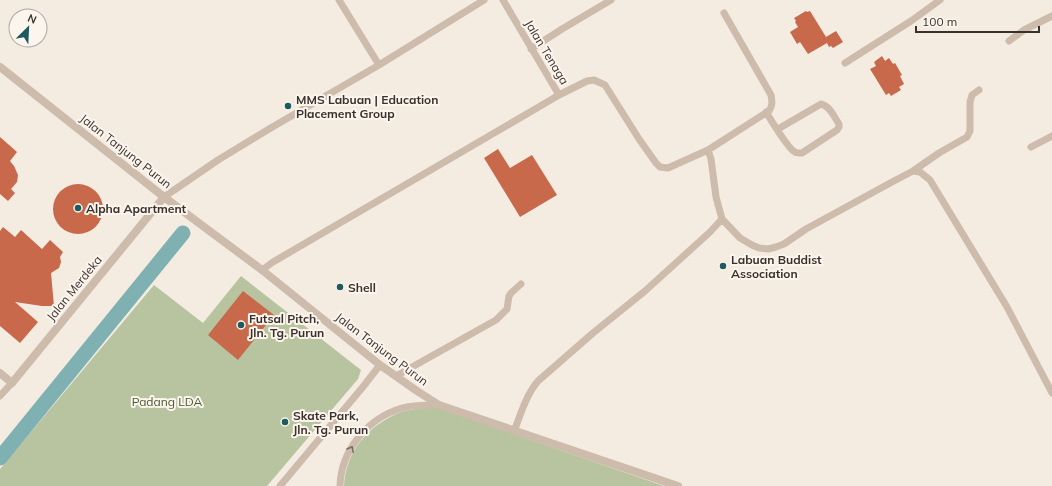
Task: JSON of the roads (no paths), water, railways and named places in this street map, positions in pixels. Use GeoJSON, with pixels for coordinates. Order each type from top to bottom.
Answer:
{"type":"FeatureCollection","features":[{"type":"Feature","properties":{"kind":"street"},"geometry":{"type":"LineString","coordinates":[[339,0],[379,65]]}},
{"type":"Feature","properties":{"kind":"street"},"geometry":{"type":"LineString","coordinates":[[164,196],[218,160],[379,65],[484,0]]}},
{"type":"Feature","properties":{"kind":"street","name":"Jalan Tenaga"},"geometry":{"type":"LineString","coordinates":[[503,0],[559,95]]}},
{"type":"Feature","properties":{"kind":"street"},"geometry":{"type":"LineString","coordinates":[[532,49],[611,0]]}},
{"type":"Feature","properties":{"kind":"street"},"geometry":{"type":"LineString","coordinates":[[845,62],[912,21],[940,0]]}},
{"type":"Feature","properties":{"kind":"street"},"geometry":{"type":"LineString","coordinates":[[262,270],[273,262],[559,95],[587,81],[594,80],[605,85],[639,139],[660,167],[668,168],[708,150],[772,107],[771,95],[724,13]]}},
{"type":"Feature","properties":{"kind":"street"},"geometry":{"type":"LineString","coordinates":[[1009,41],[1024,30],[1052,16]]}},
{"type":"Feature","properties":{"kind":"street","name":"Jalan Tanjung Purun"},"geometry":{"type":"LineString","coordinates":[[0,67],[164,196],[262,270],[380,365],[439,405],[678,486]]}},
{"type":"Feature","properties":{"kind":"street"},"geometry":{"type":"LineString","coordinates":[[708,150],[711,159],[716,197],[722,219],[740,238],[752,245],[768,249],[784,244],[806,229],[913,171],[939,153],[967,137],[970,131],[970,102],[972,95],[979,90]]}},
{"type":"Feature","properties":{"kind":"street"},"geometry":{"type":"LineString","coordinates":[[766,112],[791,149],[796,153],[802,154],[837,130],[839,124],[828,107],[821,104],[778,129]]}},
{"type":"Feature","properties":{"kind":"street"},"geometry":{"type":"LineString","coordinates":[[1031,148],[1052,136]]}},
{"type":"Feature","properties":{"kind":"street"},"geometry":{"type":"LineString","coordinates":[[913,171],[920,172],[930,180],[1007,307],[1052,394]]}},
{"type":"Feature","properties":{"kind":"street","name":"Jalan Merdeka"},"geometry":{"type":"LineString","coordinates":[[12,383],[164,196]]}},
{"type":"Feature","properties":{"kind":"street"},"geometry":{"type":"LineString","coordinates":[[514,431],[528,396],[538,381],[644,291],[710,232],[722,219]]}},
{"type":"Feature","properties":{"kind":"street"},"geometry":{"type":"LineString","coordinates":[[396,376],[496,320],[507,309],[509,296],[511,293],[521,284]]}},
{"type":"Feature","properties":{"kind":"street"},"geometry":{"type":"LineString","coordinates":[[284,485],[380,365]]}},
{"type":"Feature","properties":{"kind":"street"},"geometry":{"type":"LineString","coordinates":[[0,373],[12,383],[0,396]]}},
{"type":"Feature","properties":{"kind":"street"},"geometry":{"type":"LineString","coordinates":[[340,486],[345,461],[351,448],[362,432],[381,417],[402,408],[422,405],[439,405]]}},
{"type":"Feature","properties":{"kind":"waterway"},"geometry":{"type":"LineString","coordinates":[[0,458],[183,233]]}},
{"type":"Feature","properties":{"kind":"place","name":"MMS Labuan | Education Placement Group"},"geometry":{"type":"Point","coordinates":[288,106]}},
{"type":"Feature","properties":{"kind":"place","name":"Alpha Apartment"},"geometry":{"type":"Point","coordinates":[78,208]}},
{"type":"Feature","properties":{"kind":"place","name":"Labuan Buddist Association"},"geometry":{"type":"Point","coordinates":[723,266]}},
{"type":"Feature","properties":{"kind":"place","name":"Shell"},"geometry":{"type":"Point","coordinates":[340,287]}},
{"type":"Feature","properties":{"kind":"place","name":"Futsal Pitch, Jln. Tg. Purun"},"geometry":{"type":"Point","coordinates":[241,325]}},
{"type":"Feature","properties":{"kind":"place","name":"Skate Park, Jln. Tg. Purun"},"geometry":{"type":"Point","coordinates":[285,422]}},
{"type":"Feature","properties":{"kind":"park label","name":"Padang LDA"},"geometry":{"type":"Point","coordinates":[167,401]}}]}
